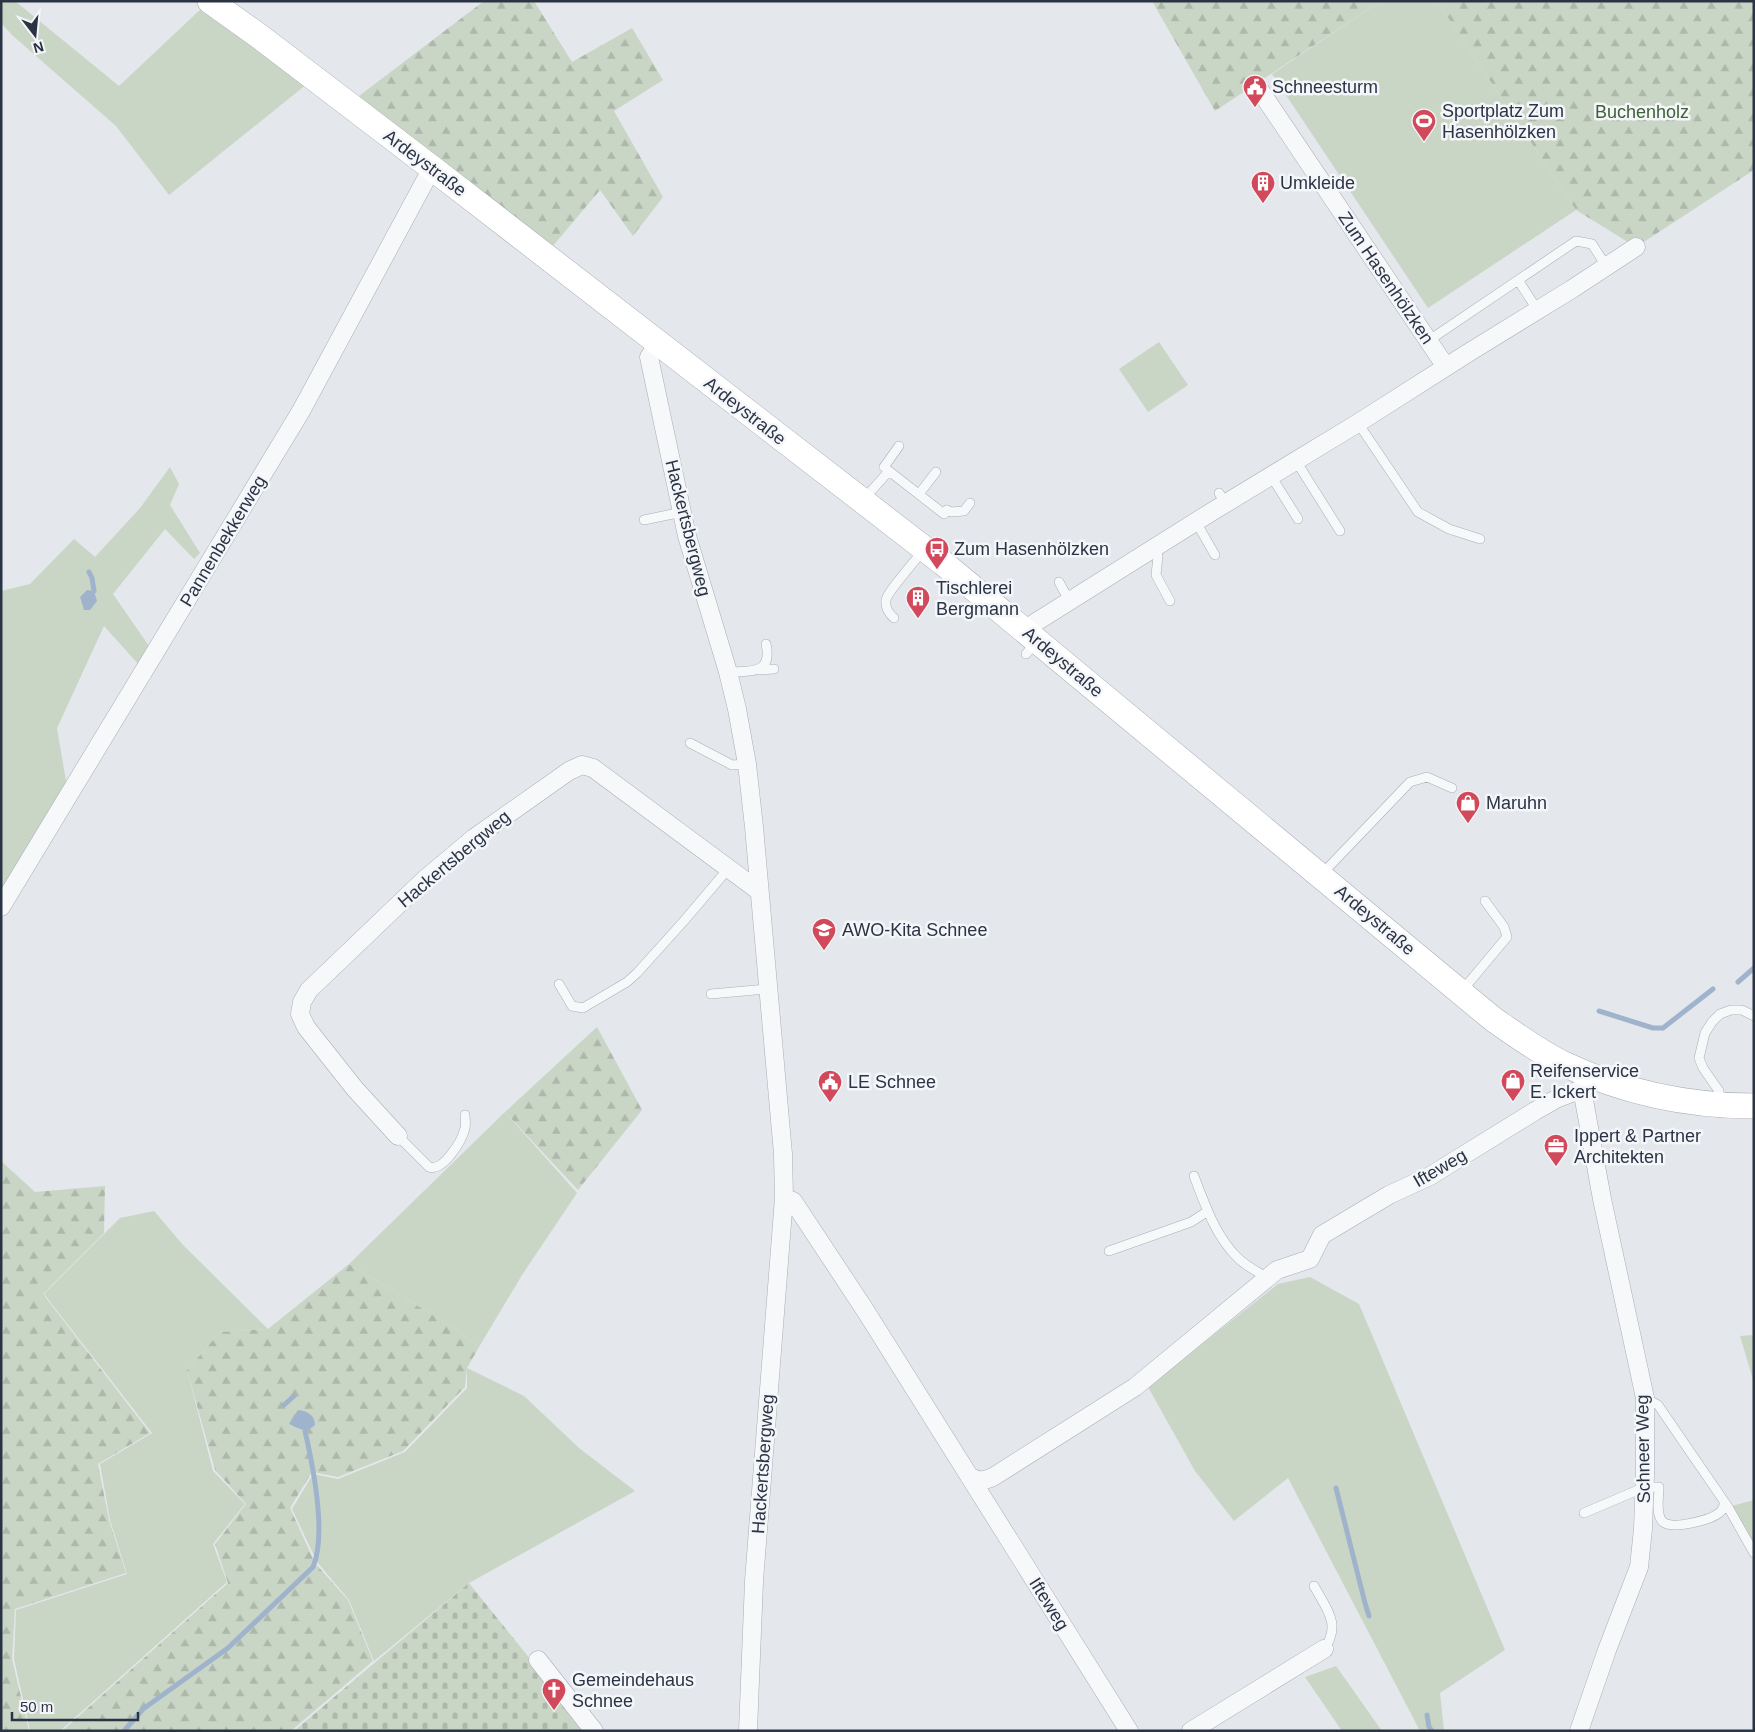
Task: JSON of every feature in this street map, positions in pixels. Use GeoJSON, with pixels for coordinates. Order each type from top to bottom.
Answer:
{"type":"FeatureCollection","features":[{"type":"Feature","properties":{"kind":"main road","name":"Ardeystraße"},"geometry":{"type":"LineString","coordinates":[[210,1],[267,42],[432,168],[924,549],[1493,1019],[1528,1044],[1564,1064],[1584,1081],[1707,1106],[1749,1108]]}},
{"type":"Feature","properties":{"kind":"street","name":"Zum Hasenhölzken"},"geometry":{"type":"LineString","coordinates":[[1260,89],[1446,367]]}},
{"type":"Feature","properties":{"kind":"street","name":"Pannenbekkerweg"},"geometry":{"type":"LineString","coordinates":[[1,906],[301,411],[432,168]]}},
{"type":"Feature","properties":{"kind":"street"},"geometry":{"type":"LineString","coordinates":[[1036,642],[1070,602],[1156,553],[1222,499],[1271,476],[1340,432],[1358,423],[1377,417],[1446,367],[1538,311],[1636,247]]}},
{"type":"Feature","properties":{"kind":"street","name":"Hackertsbergweg"},"geometry":{"type":"LineString","coordinates":[[658,344],[649,357],[687,536],[712,641],[737,709],[746,764],[783,1154],[784,1198],[754,1581],[748,1731]]}},
{"type":"Feature","properties":{"kind":"street","name":"Hackertsbergweg"},"geometry":{"type":"LineString","coordinates":[[398,1136],[355,1089],[306,1027],[300,1014],[302,1002],[309,990],[424,880],[474,838],[569,771],[575,767],[587,765],[759,891]]}},
{"type":"Feature","properties":{"kind":"street","name":"Ifteweg"},"geometry":{"type":"LineString","coordinates":[[1268,1278],[1277,1270],[1310,1260],[1322,1235],[1389,1195],[1430,1176],[1536,1114],[1584,1081]]}},
{"type":"Feature","properties":{"kind":"street","name":"Schneer Weg"},"geometry":{"type":"LineString","coordinates":[[1579,1731],[1607,1650],[1639,1567],[1642,1553],[1645,1487],[1645,1398],[1598,1200],[1584,1081]]}},
{"type":"Feature","properties":{"kind":"street"},"geometry":{"type":"LineString","coordinates":[[784,1198],[793,1201],[979,1483],[993,1478],[1135,1387],[1268,1278]]}},
{"type":"Feature","properties":{"kind":"street","name":"Ifteweg"},"geometry":{"type":"LineString","coordinates":[[979,1483],[1129,1731]]}},
{"type":"Feature","properties":{"kind":"street"},"geometry":{"type":"LineString","coordinates":[[1191,1731],[1324,1649]]}},
{"type":"Feature","properties":{"kind":"street"},"geometry":{"type":"LineString","coordinates":[[538,1660],[594,1731]]}},
{"type":"Feature","properties":{"kind":"lane"},"geometry":{"type":"LineString","coordinates":[[1428,341],[1576,241],[1592,244],[1606,266]]}},
{"type":"Feature","properties":{"kind":"lane"},"geometry":{"type":"LineString","coordinates":[[1518,280],[1538,311]]}},
{"type":"Feature","properties":{"kind":"lane"},"geometry":{"type":"LineString","coordinates":[[1358,423],[1418,512],[1449,529],[1480,539]]}},
{"type":"Feature","properties":{"kind":"lane"},"geometry":{"type":"LineString","coordinates":[[899,446],[884,467],[944,514],[947,510],[951,512],[964,511],[970,503]]}},
{"type":"Feature","properties":{"kind":"lane"},"geometry":{"type":"LineString","coordinates":[[1296,461],[1340,531]]}},
{"type":"Feature","properties":{"kind":"lane"},"geometry":{"type":"LineString","coordinates":[[862,501],[889,471]]}},
{"type":"Feature","properties":{"kind":"lane"},"geometry":{"type":"LineString","coordinates":[[919,494],[936,472]]}},
{"type":"Feature","properties":{"kind":"lane"},"geometry":{"type":"LineString","coordinates":[[1271,476],[1298,519]]}},
{"type":"Feature","properties":{"kind":"lane"},"geometry":{"type":"LineString","coordinates":[[644,520],[682,512]]}},
{"type":"Feature","properties":{"kind":"lane"},"geometry":{"type":"LineString","coordinates":[[1196,522],[1215,556]]}},
{"type":"Feature","properties":{"kind":"lane"},"geometry":{"type":"LineString","coordinates":[[894,618],[887,609],[886,600],[924,549]]}},
{"type":"Feature","properties":{"kind":"lane"},"geometry":{"type":"LineString","coordinates":[[1156,553],[1165,567]]}},
{"type":"Feature","properties":{"kind":"lane"},"geometry":{"type":"LineString","coordinates":[[1156,553],[1156,575],[1170,601]]}},
{"type":"Feature","properties":{"kind":"lane"},"geometry":{"type":"LineString","coordinates":[[1059,582],[1070,602]]}},
{"type":"Feature","properties":{"kind":"lane"},"geometry":{"type":"LineString","coordinates":[[759,670],[768,658],[766,644]]}},
{"type":"Feature","properties":{"kind":"lane"},"geometry":{"type":"LineString","coordinates":[[721,663],[759,670],[774,669]]}},
{"type":"Feature","properties":{"kind":"lane"},"geometry":{"type":"LineString","coordinates":[[690,743],[732,764],[746,764]]}},
{"type":"Feature","properties":{"kind":"lane"},"geometry":{"type":"LineString","coordinates":[[1321,875],[1410,782],[1427,777],[1452,788]]}},
{"type":"Feature","properties":{"kind":"lane"},"geometry":{"type":"LineString","coordinates":[[559,984],[572,1006],[583,1008],[627,982],[683,922],[728,869]]}},
{"type":"Feature","properties":{"kind":"lane"},"geometry":{"type":"LineString","coordinates":[[1461,992],[1507,937],[1504,927],[1485,901]]}},
{"type":"Feature","properties":{"kind":"lane"},"geometry":{"type":"LineString","coordinates":[[711,994],[768,989]]}},
{"type":"Feature","properties":{"kind":"lane"},"geometry":{"type":"LineString","coordinates":[[1707,1106],[1719,1091],[1703,1068],[1699,1058],[1705,1032],[1720,1014],[1731,1010],[1742,1010],[1754,1016]]}},
{"type":"Feature","properties":{"kind":"lane"},"geometry":{"type":"LineString","coordinates":[[398,1136],[433,1169],[439,1167],[458,1146],[465,1128],[466,1116]]}},
{"type":"Feature","properties":{"kind":"lane"},"geometry":{"type":"LineString","coordinates":[[1194,1176],[1208,1211],[1231,1250],[1246,1265],[1268,1278]]}},
{"type":"Feature","properties":{"kind":"lane"},"geometry":{"type":"LineString","coordinates":[[1109,1251],[1192,1222],[1208,1211]]}},
{"type":"Feature","properties":{"kind":"lane"},"geometry":{"type":"LineString","coordinates":[[1645,1398],[1658,1405],[1724,1503],[1754,1553]]}},
{"type":"Feature","properties":{"kind":"lane"},"geometry":{"type":"LineString","coordinates":[[1584,1513],[1645,1487],[1659,1488],[1659,1515],[1663,1522],[1669,1524],[1689,1524],[1709,1518],[1720,1512],[1724,1503]]}},
{"type":"Feature","properties":{"kind":"lane"},"geometry":{"type":"LineString","coordinates":[[1314,1586],[1332,1623],[1332,1636],[1324,1649]]}},
{"type":"Feature","properties":{"kind":"green space"},"geometry":{"type":"Polygon","coordinates":[[[1,1],[15,1],[119,86],[203,7],[307,84],[169,195],[116,126],[12,35],[1,23],[1,1]]]}},
{"type":"Feature","properties":{"kind":"green space"},"geometry":{"type":"Polygon","coordinates":[[[484,1],[534,1],[572,62],[632,28],[663,80],[614,111],[663,197],[633,236],[600,190],[552,247],[359,96],[484,1]]]}},
{"type":"Feature","properties":{"kind":"green space"},"geometry":{"type":"Polygon","coordinates":[[[1152,1],[1381,1],[1215,111],[1152,1]]]}},
{"type":"Feature","properties":{"kind":"green space","name":"Sportplatz Zum Hasenhölzken"},"geometry":{"type":"Polygon","coordinates":[[[1381,1],[1437,1],[1576,210],[1428,308],[1272,74],[1381,1]]]}},
{"type":"Feature","properties":{"kind":"green space","name":"Buchenholz"},"geometry":{"type":"Polygon","coordinates":[[[1437,1],[1754,1],[1754,170],[1636,247],[1576,210],[1437,1]]]}},
{"type":"Feature","properties":{"kind":"green space"},"geometry":{"type":"Polygon","coordinates":[[[1159,342],[1188,385],[1148,412],[1119,369],[1159,342]]]}},
{"type":"Feature","properties":{"kind":"green space"},"geometry":{"type":"Polygon","coordinates":[[[170,467],[179,484],[170,505],[200,553],[194,559],[165,529],[113,594],[151,649],[140,666],[104,626],[57,728],[67,787],[1,894],[1,591],[30,584],[74,539],[95,557],[140,508],[170,467]]]}},
{"type":"Feature","properties":{"kind":"green space"},"geometry":{"type":"Polygon","coordinates":[[[597,1027],[642,1110],[578,1190],[505,1112],[597,1027]]]}},
{"type":"Feature","properties":{"kind":"green space"},"geometry":{"type":"Polygon","coordinates":[[[505,1112],[577,1193],[522,1275],[479,1347],[454,1328],[349,1264],[505,1112]]]}},
{"type":"Feature","properties":{"kind":"green space"},"geometry":{"type":"Polygon","coordinates":[[[1,1161],[35,1192],[105,1186],[104,1233],[43,1294],[150,1433],[98,1464],[109,1520],[126,1573],[15,1609],[12,1659],[29,1731],[1,1731],[1,1161]]]}},
{"type":"Feature","properties":{"kind":"green space"},"geometry":{"type":"Polygon","coordinates":[[[154,1211],[183,1245],[268,1329],[220,1332],[187,1370],[213,1471],[245,1504],[213,1544],[227,1582],[60,1731],[30,1731],[14,1659],[16,1610],[127,1574],[110,1520],[100,1464],[152,1433],[44,1294],[120,1218],[154,1211]]]}},
{"type":"Feature","properties":{"kind":"green space"},"geometry":{"type":"Polygon","coordinates":[[[349,1264],[454,1328],[479,1347],[467,1368],[465,1387],[403,1451],[338,1477],[312,1472],[290,1508],[315,1563],[348,1600],[373,1661],[291,1731],[62,1731],[228,1583],[215,1544],[246,1504],[215,1470],[187,1370],[220,1332],[268,1329],[349,1264]]]}},
{"type":"Feature","properties":{"kind":"green space"},"geometry":{"type":"Polygon","coordinates":[[[1310,1277],[1359,1304],[1505,1650],[1440,1693],[1444,1731],[1420,1731],[1288,1478],[1234,1521],[1195,1471],[1148,1387],[1278,1284],[1310,1277]]]}},
{"type":"Feature","properties":{"kind":"green space"},"geometry":{"type":"Polygon","coordinates":[[[1754,1335],[1754,1383],[1740,1336],[1754,1335]]]}},
{"type":"Feature","properties":{"kind":"green space"},"geometry":{"type":"Polygon","coordinates":[[[467,1368],[524,1396],[579,1448],[635,1491],[469,1583],[374,1661],[349,1600],[317,1562],[292,1509],[313,1474],[338,1479],[405,1452],[467,1388],[467,1368]]]}},
{"type":"Feature","properties":{"kind":"green space"},"geometry":{"type":"Polygon","coordinates":[[[1754,1500],[1754,1553],[1728,1507],[1754,1500]]]}},
{"type":"Feature","properties":{"kind":"green space"},"geometry":{"type":"Polygon","coordinates":[[[469,1583],[588,1731],[294,1731],[469,1583]]]}},
{"type":"Feature","properties":{"kind":"green space"},"geometry":{"type":"Polygon","coordinates":[[[1336,1666],[1382,1731],[1342,1731],[1305,1677],[1336,1666]]]}},
{"type":"Feature","properties":{"kind":"water"},"geometry":{"type":"Polygon","coordinates":[[[87,590],[94,591],[97,601],[90,610],[84,610],[80,597],[87,590]]]}},
{"type":"Feature","properties":{"kind":"water"},"geometry":{"type":"Polygon","coordinates":[[[298,1410],[310,1414],[314,1419],[315,1425],[312,1428],[300,1429],[289,1424],[298,1410]]]}},
{"type":"Feature","properties":{"kind":"waterway"},"geometry":{"type":"LineString","coordinates":[[89,572],[94,591]]}},
{"type":"Feature","properties":{"kind":"waterway"},"geometry":{"type":"LineString","coordinates":[[1738,982],[1754,968]]}},
{"type":"Feature","properties":{"kind":"waterway"},"geometry":{"type":"LineString","coordinates":[[1599,1011],[1653,1028],[1663,1028],[1713,989]]}},
{"type":"Feature","properties":{"kind":"waterway"},"geometry":{"type":"LineString","coordinates":[[284,1405],[294,1396]]}},
{"type":"Feature","properties":{"kind":"waterway"},"geometry":{"type":"LineString","coordinates":[[124,1731],[143,1709],[228,1648],[313,1567],[317,1553],[319,1519],[312,1462],[305,1431]]}},
{"type":"Feature","properties":{"kind":"waterway"},"geometry":{"type":"LineString","coordinates":[[1336,1488],[1369,1616]]}},
{"type":"Feature","properties":{"kind":"waterway"},"geometry":{"type":"LineString","coordinates":[[1427,1715],[1429,1727],[1432,1731]]}},
{"type":"Feature","properties":{"kind":"place","name":"Schneesturm"},"geometry":{"type":"Point","coordinates":[1255,108]}},
{"type":"Feature","properties":{"kind":"place","name":"Sportplatz Zum Hasenhölzken"},"geometry":{"type":"Point","coordinates":[1424,142]}},
{"type":"Feature","properties":{"kind":"place","name":"Umkleide"},"geometry":{"type":"Point","coordinates":[1263,204]}},
{"type":"Feature","properties":{"kind":"place","name":"Zum Hasenhölzken"},"geometry":{"type":"Point","coordinates":[937,570]}},
{"type":"Feature","properties":{"kind":"place","name":"Tischlerei Bergmann"},"geometry":{"type":"Point","coordinates":[918,619]}},
{"type":"Feature","properties":{"kind":"place","name":"Maruhn"},"geometry":{"type":"Point","coordinates":[1468,824]}},
{"type":"Feature","properties":{"kind":"place","name":"AWO-Kita Schnee"},"geometry":{"type":"Point","coordinates":[824,951]}},
{"type":"Feature","properties":{"kind":"place","name":"Reifenservice E. Ickert"},"geometry":{"type":"Point","coordinates":[1513,1102]}},
{"type":"Feature","properties":{"kind":"place","name":"LE Schnee"},"geometry":{"type":"Point","coordinates":[830,1103]}},
{"type":"Feature","properties":{"kind":"place","name":"Ippert & Partner Architekten"},"geometry":{"type":"Point","coordinates":[1556,1167]}},
{"type":"Feature","properties":{"kind":"place","name":"Gemeindehaus Schnee"},"geometry":{"type":"Point","coordinates":[554,1711]}}]}
